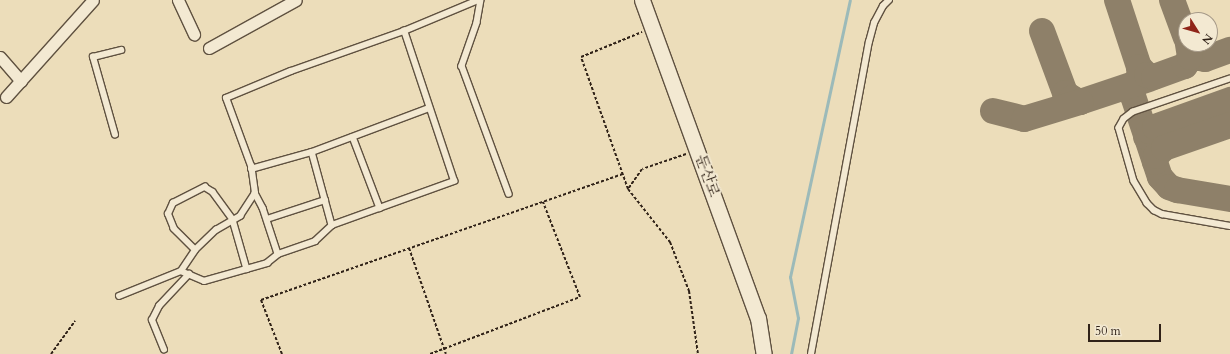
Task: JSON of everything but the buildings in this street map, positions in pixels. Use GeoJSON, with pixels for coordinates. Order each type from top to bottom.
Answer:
{"type":"FeatureCollection","features":[{"type":"Feature","properties":{"kind":"street"},"geometry":{"type":"LineString","coordinates":[[6,97],[93,0]]}},
{"type":"Feature","properties":{"kind":"street"},"geometry":{"type":"LineString","coordinates":[[178,0],[194,34]]}},
{"type":"Feature","properties":{"kind":"street"},"geometry":{"type":"LineString","coordinates":[[209,48],[296,0]]}},
{"type":"Feature","properties":{"kind":"street","name":"둔산로"},"geometry":{"type":"LineString","coordinates":[[642,0],[758,318],[764,354]]}},
{"type":"Feature","properties":{"kind":"street"},"geometry":{"type":"LineString","coordinates":[[0,57],[21,81]]}},
{"type":"Feature","properties":{"kind":"lane"},"geometry":{"type":"LineString","coordinates":[[278,254],[267,218],[255,193],[251,169],[226,98],[291,71],[404,31],[479,0],[476,23],[462,66],[509,194]]}},
{"type":"Feature","properties":{"kind":"lane"},"geometry":{"type":"LineString","coordinates":[[811,354],[869,42],[874,23],[888,0]]}},
{"type":"Feature","properties":{"kind":"lane"},"geometry":{"type":"LineString","coordinates":[[181,271],[204,281],[267,263],[278,254],[316,241],[332,225],[454,181],[404,31]]}},
{"type":"Feature","properties":{"kind":"lane"},"geometry":{"type":"LineString","coordinates":[[115,135],[93,57],[121,50]]}},
{"type":"Feature","properties":{"kind":"lane"},"geometry":{"type":"LineString","coordinates":[[1230,79],[1149,106],[1124,119],[1119,128],[1134,181],[1147,203],[1154,210],[1162,214],[1230,226]]}},
{"type":"Feature","properties":{"kind":"lane"},"geometry":{"type":"LineString","coordinates":[[251,169],[312,152],[429,108]]}},
{"type":"Feature","properties":{"kind":"lane"},"geometry":{"type":"LineString","coordinates":[[353,137],[380,208]]}},
{"type":"Feature","properties":{"kind":"lane"},"geometry":{"type":"LineString","coordinates":[[312,152],[332,225]]}},
{"type":"Feature","properties":{"kind":"lane"},"geometry":{"type":"LineString","coordinates":[[195,250],[174,229],[168,214],[173,203],[205,187],[213,192],[233,220],[248,268]]}},
{"type":"Feature","properties":{"kind":"lane"},"geometry":{"type":"LineString","coordinates":[[119,296],[181,271],[195,250],[216,230],[240,216],[255,193]]}},
{"type":"Feature","properties":{"kind":"lane"},"geometry":{"type":"LineString","coordinates":[[267,218],[325,200]]}},
{"type":"Feature","properties":{"kind":"lane"},"geometry":{"type":"LineString","coordinates":[[164,350],[152,320],[160,306],[189,274]]}},
{"type":"Feature","properties":{"kind":"path"},"geometry":{"type":"LineString","coordinates":[[652,28],[581,57],[628,189],[670,242],[689,291],[698,354]]}},
{"type":"Feature","properties":{"kind":"path"},"geometry":{"type":"LineString","coordinates":[[628,189],[642,169],[697,150]]}},
{"type":"Feature","properties":{"kind":"path"},"geometry":{"type":"LineString","coordinates":[[282,354],[261,300],[623,174]]}},
{"type":"Feature","properties":{"kind":"path"},"geometry":{"type":"LineString","coordinates":[[430,354],[580,297],[543,202]]}},
{"type":"Feature","properties":{"kind":"path"},"geometry":{"type":"LineString","coordinates":[[409,248],[446,354]]}},
{"type":"Feature","properties":{"kind":"path"},"geometry":{"type":"LineString","coordinates":[[51,354],[75,321]]}},
{"type":"Feature","properties":{"kind":"waterway"},"geometry":{"type":"LineString","coordinates":[[791,354],[798,318],[790,277],[850,0]]}},
{"type":"Feature","properties":{"kind":"taxiway"},"geometry":{"type":"LineString","coordinates":[[1117,0],[1139,67],[1140,74],[1132,91],[1133,96],[1160,177],[1169,187],[1177,190],[1230,199]]}},
{"type":"Feature","properties":{"kind":"taxiway"},"geometry":{"type":"LineString","coordinates":[[1172,0],[1178,16]]}},
{"type":"Feature","properties":{"kind":"taxiway"},"geometry":{"type":"LineString","coordinates":[[1042,31],[1065,93],[1080,102],[1149,79]]}},
{"type":"Feature","properties":{"kind":"taxiway"},"geometry":{"type":"LineString","coordinates":[[1192,52],[1199,58],[1205,59],[1230,50]]}},
{"type":"Feature","properties":{"kind":"taxiway"},"geometry":{"type":"LineString","coordinates":[[1139,67],[1147,75],[1154,77],[1185,66],[1190,57],[1189,52]]}},
{"type":"Feature","properties":{"kind":"taxiway"},"geometry":{"type":"LineString","coordinates":[[1146,137],[1149,131],[1155,127],[1230,100]]}},
{"type":"Feature","properties":{"kind":"taxiway"},"geometry":{"type":"LineString","coordinates":[[993,111],[1024,119],[1080,102]]}},
{"type":"Feature","properties":{"kind":"taxiway"},"geometry":{"type":"LineString","coordinates":[[1155,162],[1156,156],[1164,148],[1230,125]]}}]}
